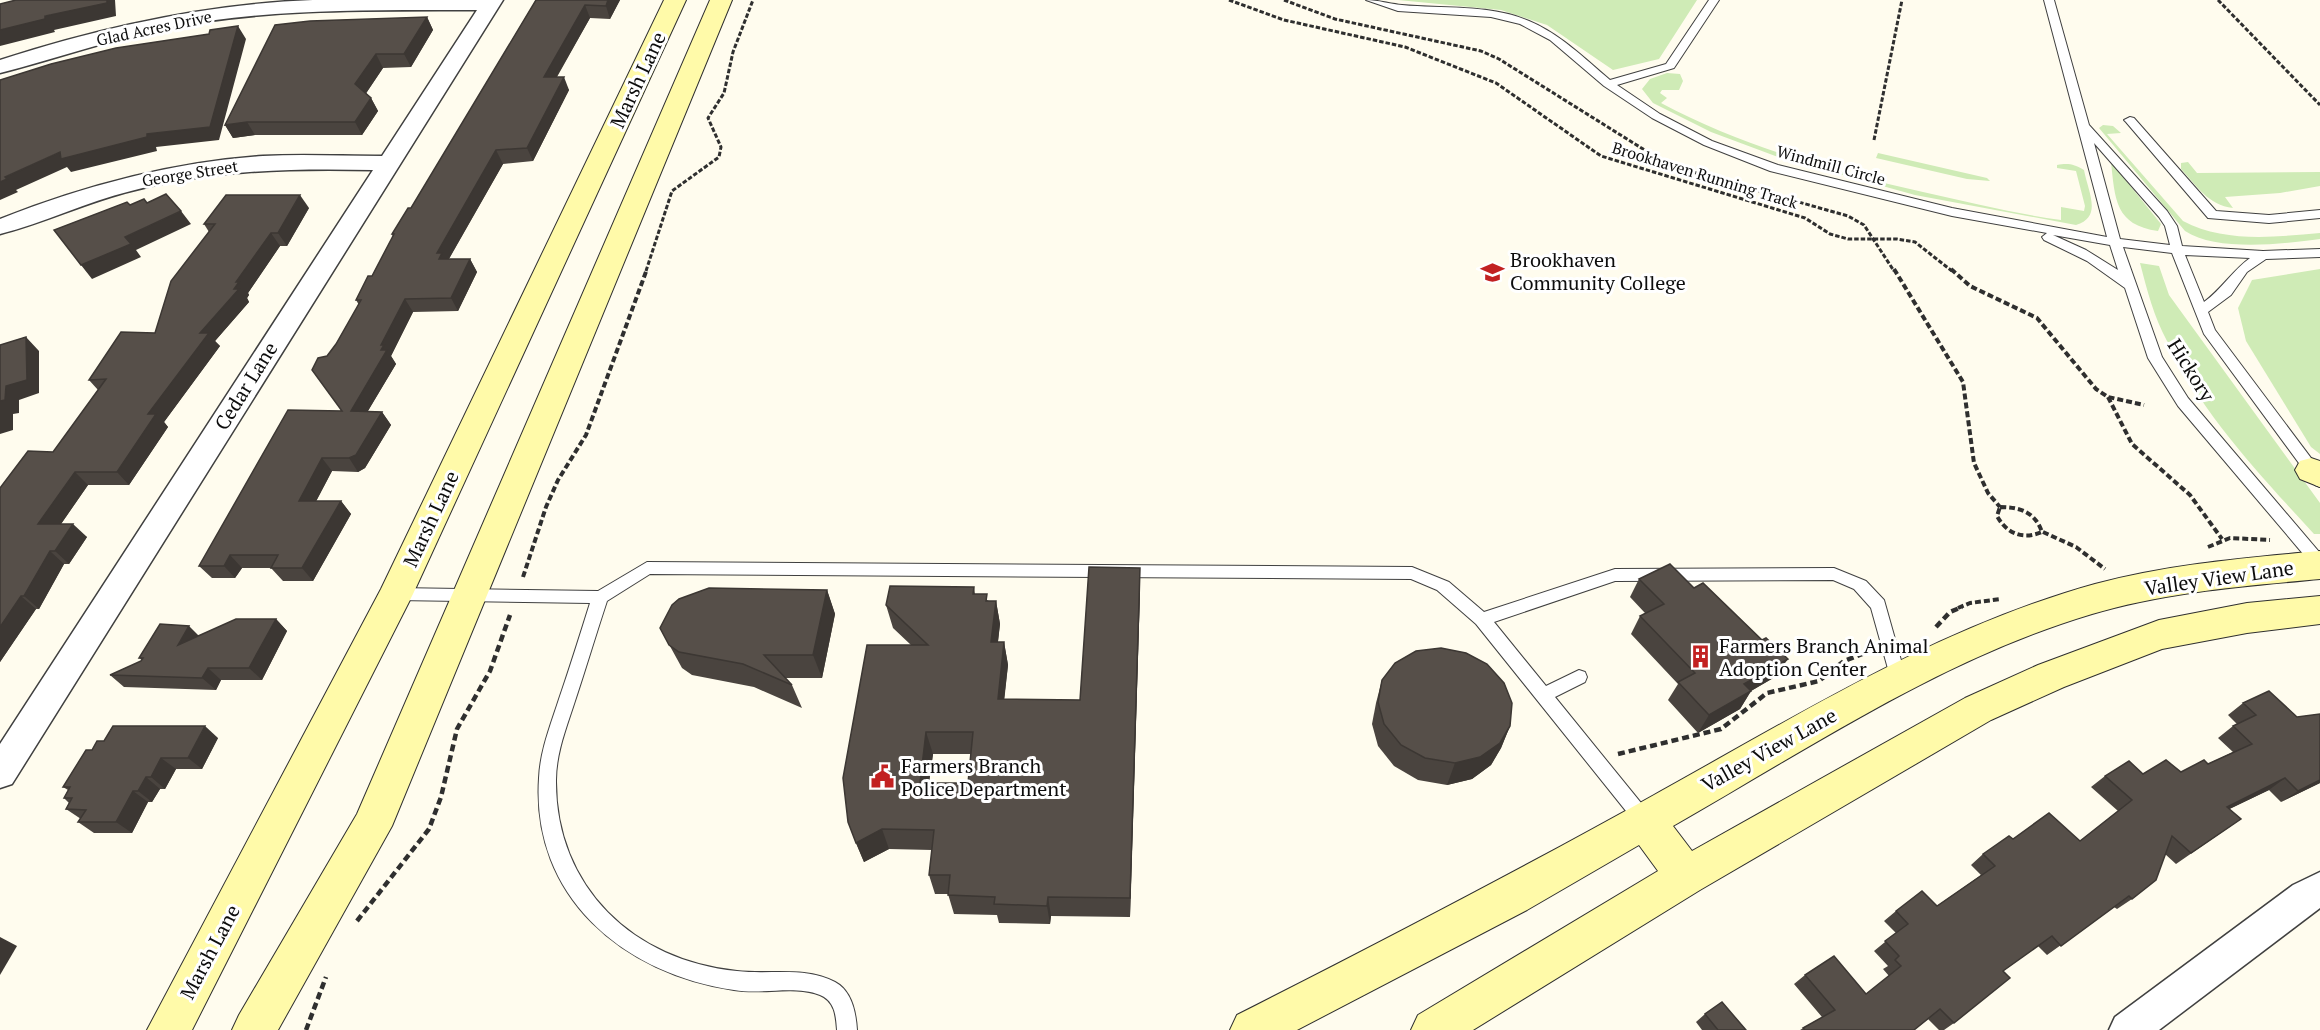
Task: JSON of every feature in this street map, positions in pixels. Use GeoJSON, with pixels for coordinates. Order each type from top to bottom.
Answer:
{"type":"FeatureCollection","features":[{"type":"Feature","properties":{"kind":"main road","name":"Marsh Lane"},"geometry":{"type":"LineString","coordinates":[[169,1030],[396,594],[675,0]]}},
{"type":"Feature","properties":{"kind":"main road"},"geometry":{"type":"LineString","coordinates":[[254,1030],[372,826],[721,0]]}},
{"type":"Feature","properties":{"kind":"main road","name":"Valley View Lane"},"geometry":{"type":"LineString","coordinates":[[1252,1030],[1513,896],[1898,678],[1952,652],[2093,599],[2164,582],[2320,564]]}},
{"type":"Feature","properties":{"kind":"main road"},"geometry":{"type":"LineString","coordinates":[[1433,1030],[1686,876],[1978,709],[2051,676],[2159,635],[2247,618],[2320,610]]}},
{"type":"Feature","properties":{"kind":"main road"},"geometry":{"type":"LineString","coordinates":[[1644,820],[1686,876]]}},
{"type":"Feature","properties":{"kind":"street","name":"Glad Acres Drive"},"geometry":{"type":"LineString","coordinates":[[0,67],[108,37],[192,18],[271,8],[492,2]]}},
{"type":"Feature","properties":{"kind":"street","name":"Cedar Lane"},"geometry":{"type":"LineString","coordinates":[[0,773],[387,163],[492,2]]}},
{"type":"Feature","properties":{"kind":"street","name":"George Street"},"geometry":{"type":"LineString","coordinates":[[0,227],[104,189],[186,171],[262,163],[387,163]]}},
{"type":"Feature","properties":{"kind":"street"},"geometry":{"type":"LineString","coordinates":[[2128,1030],[2305,897],[2320,889]]}},
{"type":"Feature","properties":{"kind":"lane","name":"Windmill Circle"},"geometry":{"type":"LineString","coordinates":[[1371,0],[1398,8],[1491,14],[1524,22],[1554,38],[1608,84],[1656,116],[1708,143],[1774,168],[1929,207],[2115,242],[2177,250],[2263,255],[2320,253]]}},
{"type":"Feature","properties":{"kind":"lane"},"geometry":{"type":"LineString","coordinates":[[1608,84],[1670,66],[1714,0]]}},
{"type":"Feature","properties":{"kind":"lane","name":"Hickory"},"geometry":{"type":"LineString","coordinates":[[2049,0],[2115,242],[2155,357],[2183,402],[2320,564]]}},
{"type":"Feature","properties":{"kind":"lane"},"geometry":{"type":"LineString","coordinates":[[2130,120],[2212,215],[2269,219],[2320,214]]}},
{"type":"Feature","properties":{"kind":"lane","name":"Hickory"},"geometry":{"type":"LineString","coordinates":[[2084,127],[2163,214],[2171,226],[2177,250],[2209,331],[2317,475]]}},
{"type":"Feature","properties":{"kind":"lane"},"geometry":{"type":"LineString","coordinates":[[2018,225],[2083,251],[2107,266],[2130,287]]}},
{"type":"Feature","properties":{"kind":"lane"},"geometry":{"type":"LineString","coordinates":[[2200,312],[2226,292],[2243,269],[2263,255]]}},
{"type":"Feature","properties":{"kind":"lane"},"geometry":{"type":"LineString","coordinates":[[396,594],[600,597],[647,568],[1412,573],[1443,586],[1482,619],[1644,820]]}},
{"type":"Feature","properties":{"kind":"lane"},"geometry":{"type":"LineString","coordinates":[[1482,619],[1615,575],[1834,574],[1860,585],[1878,604],[1898,678]]}},
{"type":"Feature","properties":{"kind":"lane"},"geometry":{"type":"LineString","coordinates":[[600,597],[555,738],[547,778],[548,820],[566,874],[602,924],[641,952],[691,973],[737,981],[813,984],[830,990],[841,1001],[846,1016],[847,1030]]}},
{"type":"Feature","properties":{"kind":"lane"},"geometry":{"type":"LineString","coordinates":[[1543,695],[1579,677]]}},
{"type":"Feature","properties":{"kind":"path"},"geometry":{"type":"LineString","coordinates":[[354,926],[429,829],[441,797],[457,729],[490,671],[546,507],[558,480],[586,435],[657,241],[672,191],[686,178],[719,157],[721,147],[708,118],[724,93],[733,52],[753,0]]}},
{"type":"Feature","properties":{"kind":"path","name":"Brookhaven Running Track"},"geometry":{"type":"LineString","coordinates":[[1229,0],[1284,20],[1405,48],[1496,83],[1601,156],[1805,218],[1839,236],[1915,242],[1930,251],[1970,286],[2037,318],[2096,389],[2108,397],[2144,405]]}},
{"type":"Feature","properties":{"kind":"path"},"geometry":{"type":"LineString","coordinates":[[1284,0],[1335,19],[1481,51],[1499,59],[1659,159],[1689,171],[1848,216],[1864,225],[1875,239],[1963,382],[1967,399],[1973,466],[1980,482],[2000,507]]}},
{"type":"Feature","properties":{"kind":"path"},"geometry":{"type":"LineString","coordinates":[[1874,140],[1902,0]]}},
{"type":"Feature","properties":{"kind":"path"},"geometry":{"type":"LineString","coordinates":[[2218,0],[2320,105]]}},
{"type":"Feature","properties":{"kind":"path"},"geometry":{"type":"LineString","coordinates":[[2108,397],[2132,444],[2190,495],[2222,540]]}},
{"type":"Feature","properties":{"kind":"path"},"geometry":{"type":"LineString","coordinates":[[2000,507],[2015,506],[2029,511],[2039,520],[2042,532]]}},
{"type":"Feature","properties":{"kind":"path"},"geometry":{"type":"LineString","coordinates":[[2000,507],[1997,516],[2002,527],[2016,535],[2032,537],[2042,532],[2067,540],[2089,553],[2106,569]]}},
{"type":"Feature","properties":{"kind":"path"},"geometry":{"type":"LineString","coordinates":[[306,1030],[328,972]]}},
{"type":"Feature","properties":{"kind":"green space"},"geometry":{"type":"Polygon","coordinates":[[[1398,0],[1697,0],[1659,59],[1613,70],[1547,25],[1501,10],[1398,0]]]}},
{"type":"Feature","properties":{"kind":"green space"},"geometry":{"type":"Polygon","coordinates":[[[1667,73],[1680,74],[1683,81],[1679,90],[1662,90],[1660,93],[1667,98],[1661,103],[1724,133],[1789,156],[1923,192],[2061,220],[2061,207],[2084,211],[2085,206],[2076,171],[2057,168],[2057,165],[2071,164],[2084,170],[2092,203],[2091,210],[2084,221],[2076,225],[1915,195],[1778,157],[1711,132],[1653,103],[1642,89],[1650,79],[1667,73]]]}},
{"type":"Feature","properties":{"kind":"green space"},"geometry":{"type":"Polygon","coordinates":[[[2103,125],[2113,126],[2121,133],[2107,134],[2183,221],[2215,233],[2232,236],[2268,237],[2320,233],[2320,239],[2251,245],[2214,242],[2198,238],[2185,231],[2099,128],[2103,125]]]}},
{"type":"Feature","properties":{"kind":"green space"},"geometry":{"type":"Polygon","coordinates":[[[1878,153],[1987,178],[1990,181],[1967,179],[1876,158],[1878,153]]]}},
{"type":"Feature","properties":{"kind":"green space"},"geometry":{"type":"Polygon","coordinates":[[[2111,162],[2161,224],[2158,231],[2133,223],[2125,216],[2116,199],[2111,162]]]}},
{"type":"Feature","properties":{"kind":"green space"},"geometry":{"type":"Polygon","coordinates":[[[2188,162],[2197,173],[2320,172],[2320,186],[2280,193],[2225,197],[2233,208],[2210,199],[2198,188],[2181,169],[2181,163],[2188,162]]]}},
{"type":"Feature","properties":{"kind":"green space"},"geometry":{"type":"Polygon","coordinates":[[[2140,263],[2159,266],[2169,295],[2320,503],[2320,534],[2314,534],[2253,466],[2197,394],[2158,322],[2140,263]]]}},
{"type":"Feature","properties":{"kind":"green space"},"geometry":{"type":"Polygon","coordinates":[[[2320,269],[2320,454],[2311,447],[2246,341],[2238,308],[2252,280],[2320,269]]]}},
{"type":"Feature","properties":{"kind":"building"},"geometry":{"type":"Polygon","coordinates":[[[16,0],[107,0],[107,3],[45,16],[45,19],[0,30],[0,4],[16,0]]]}},
{"type":"Feature","properties":{"kind":"building"},"geometry":{"type":"Polygon","coordinates":[[[536,0],[608,0],[606,6],[585,5],[544,77],[564,77],[527,148],[496,150],[437,253],[442,253],[439,259],[470,259],[451,298],[405,299],[381,345],[384,345],[381,350],[387,350],[351,411],[382,412],[356,455],[349,458],[322,458],[299,501],[341,501],[302,568],[271,568],[278,555],[230,555],[224,566],[199,566],[288,410],[342,411],[312,370],[318,358],[327,356],[336,344],[361,300],[356,300],[368,276],[372,276],[394,234],[392,234],[408,208],[411,208],[536,0]]]}},
{"type":"Feature","properties":{"kind":"building"},"geometry":{"type":"Polygon","coordinates":[[[427,17],[404,54],[376,54],[355,84],[371,98],[355,122],[247,122],[225,125],[275,25],[310,21],[427,17]]]}},
{"type":"Feature","properties":{"kind":"building"},"geometry":{"type":"Polygon","coordinates":[[[238,26],[210,127],[147,134],[147,137],[61,159],[60,152],[5,177],[7,179],[0,182],[0,80],[51,64],[116,48],[209,34],[210,30],[238,26]]]}},
{"type":"Feature","properties":{"kind":"building"},"geometry":{"type":"Polygon","coordinates":[[[166,194],[181,211],[125,237],[131,244],[81,265],[54,230],[127,202],[130,205],[144,199],[147,203],[166,194]]]}},
{"type":"Feature","properties":{"kind":"building"},"geometry":{"type":"Polygon","coordinates":[[[226,195],[300,195],[278,233],[271,233],[236,282],[239,282],[234,289],[239,289],[200,333],[209,333],[148,414],[156,414],[117,472],[75,472],[38,524],[73,524],[55,551],[50,551],[24,596],[21,596],[0,627],[0,488],[28,451],[53,452],[106,379],[89,380],[121,332],[155,333],[171,281],[215,224],[204,224],[226,195]]]}},
{"type":"Feature","properties":{"kind":"building"},"geometry":{"type":"Polygon","coordinates":[[[26,337],[27,380],[6,386],[5,400],[0,401],[0,345],[26,337]]]}},
{"type":"Feature","properties":{"kind":"building","name":"Farmers Branch Animal Adoption Center"},"geometry":{"type":"Polygon","coordinates":[[[1670,564],[1694,588],[1703,583],[1762,640],[1766,638],[1788,659],[1744,684],[1751,691],[1709,715],[1678,682],[1695,673],[1640,616],[1664,604],[1639,579],[1670,564]]]}},
{"type":"Feature","properties":{"kind":"building"},"geometry":{"type":"Polygon","coordinates":[[[1089,567],[1140,568],[1130,898],[1048,897],[1047,906],[994,904],[995,897],[948,895],[950,875],[929,875],[934,830],[882,829],[856,843],[848,822],[843,778],[867,645],[928,645],[886,605],[890,586],[974,587],[973,594],[987,594],[986,601],[996,601],[991,642],[1004,642],[998,699],[1080,700],[1089,567]],[[926,732],[920,783],[968,783],[973,732],[926,732]]]}},
{"type":"Feature","properties":{"kind":"building"},"geometry":{"type":"Polygon","coordinates":[[[709,588],[827,590],[813,655],[764,655],[792,685],[743,664],[679,652],[669,645],[660,628],[672,605],[679,599],[709,588]]]}},
{"type":"Feature","properties":{"kind":"building"},"geometry":{"type":"Polygon","coordinates":[[[236,619],[276,619],[249,668],[208,668],[202,678],[110,675],[141,661],[143,658],[139,658],[160,624],[189,626],[178,645],[236,619]]]}},
{"type":"Feature","properties":{"kind":"building"},"geometry":{"type":"Polygon","coordinates":[[[1441,648],[1466,653],[1487,664],[1504,683],[1512,703],[1510,726],[1500,743],[1480,757],[1455,763],[1425,758],[1401,745],[1384,724],[1378,702],[1382,680],[1395,663],[1416,651],[1441,648]]]}},
{"type":"Feature","properties":{"kind":"building"},"geometry":{"type":"Polygon","coordinates":[[[2269,691],[2297,717],[2320,714],[2320,780],[2298,791],[2285,778],[2227,807],[2241,819],[2191,853],[2172,836],[2156,880],[2132,899],[2129,896],[2061,946],[2052,936],[2003,971],[2010,978],[1954,1023],[1940,1009],[1914,1030],[1805,1030],[1803,1028],[1835,1010],[1805,975],[1834,956],[1866,994],[1901,966],[1895,960],[1899,956],[1885,941],[1908,924],[1896,911],[1922,891],[1937,906],[1995,866],[1983,854],[2009,836],[2013,839],[2049,813],[2080,841],[2132,800],[2105,776],[2129,761],[2143,774],[2166,760],[2181,772],[2204,760],[2208,764],[2252,744],[2233,726],[2256,715],[2243,703],[2269,691]]]}},
{"type":"Feature","properties":{"kind":"building"},"geometry":{"type":"Polygon","coordinates":[[[113,726],[205,726],[188,758],[161,758],[151,777],[146,777],[138,791],[133,791],[116,822],[78,822],[86,810],[66,809],[72,798],[64,798],[70,787],[63,787],[86,750],[92,750],[97,741],[104,741],[113,726]]]}},
{"type":"Feature","properties":{"kind":"building"},"geometry":{"type":"Polygon","coordinates":[[[1722,1002],[1746,1030],[1718,1030],[1705,1014],[1722,1002]]]}},
{"type":"Feature","properties":{"kind":"place","name":"Brookhaven Community College"},"geometry":{"type":"Point","coordinates":[1492,272]}},
{"type":"Feature","properties":{"kind":"place","name":"Farmers Branch Animal Adoption Center"},"geometry":{"type":"Point","coordinates":[1701,657]}},
{"type":"Feature","properties":{"kind":"place","name":"Farmers Branch Police Department"},"geometry":{"type":"Point","coordinates":[883,777]}}]}
